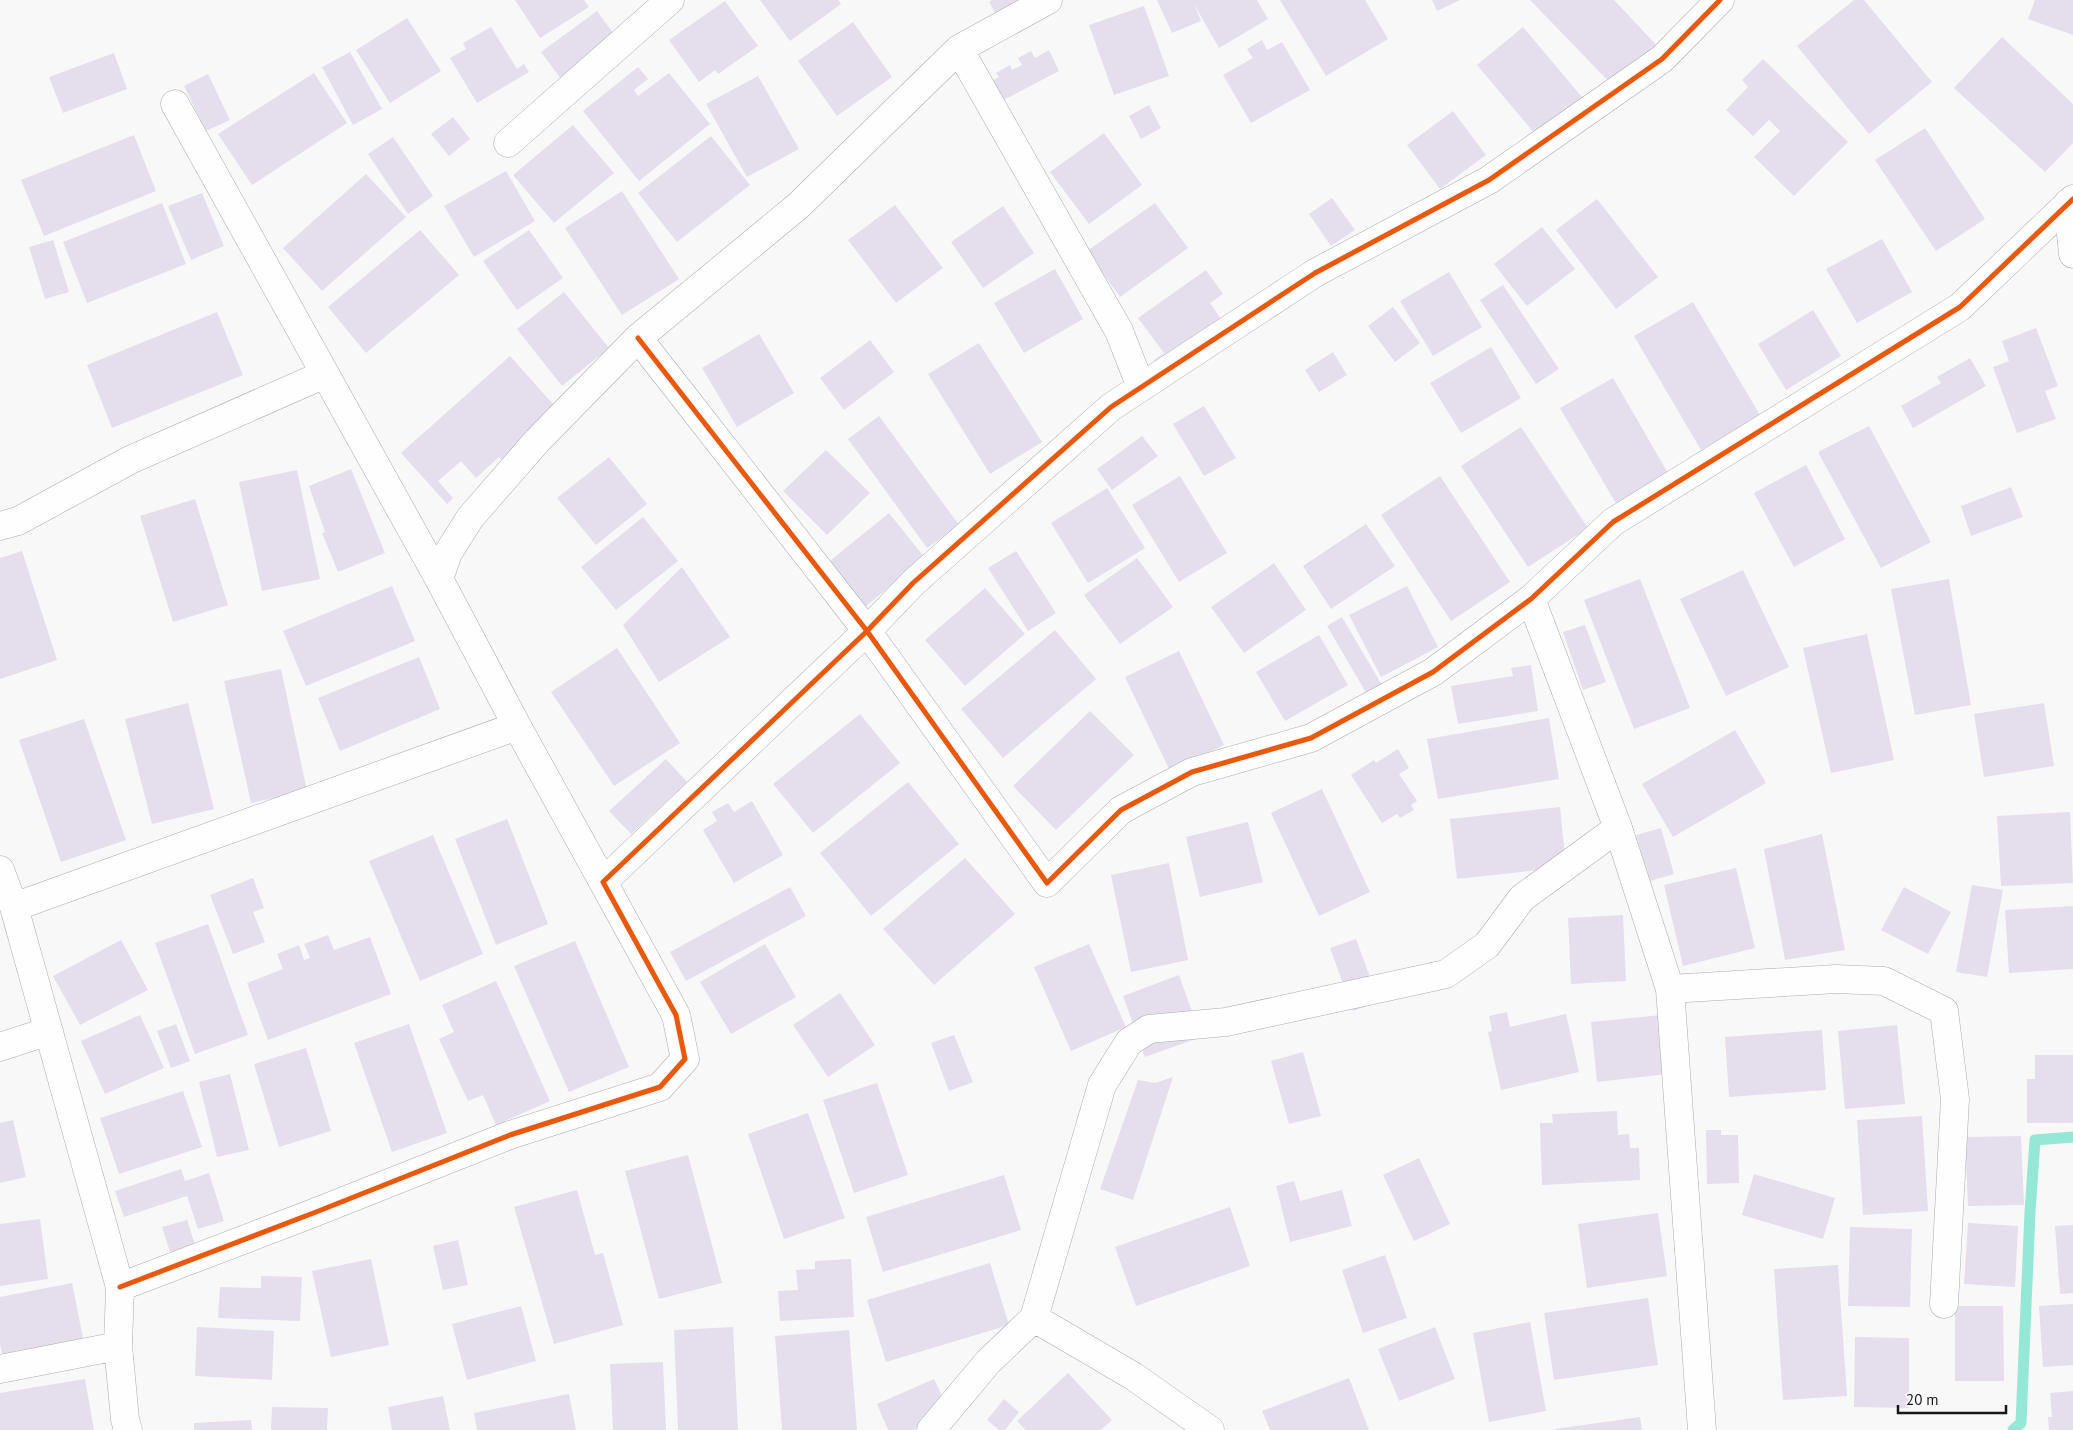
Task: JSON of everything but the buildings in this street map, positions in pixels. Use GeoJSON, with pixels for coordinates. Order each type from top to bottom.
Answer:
{"type":"FeatureCollection","features":[{"type":"Feature","properties":{"kind":"street"},"geometry":{"type":"LineString","coordinates":[[508,143],[670,0]]}},
{"type":"Feature","properties":{"kind":"street"},"geometry":{"type":"LineString","coordinates":[[439,579],[448,554],[470,518],[537,441],[638,338],[798,206],[959,49],[1048,0]]}},
{"type":"Feature","properties":{"kind":"street"},"geometry":{"type":"LineString","coordinates":[[603,882],[867,631],[913,583],[1111,406],[1315,273],[1489,180],[1662,59],[1720,0]]}},
{"type":"Feature","properties":{"kind":"street"},"geometry":{"type":"LineString","coordinates":[[959,49],[1119,331],[1141,387]]}},
{"type":"Feature","properties":{"kind":"street"},"geometry":{"type":"LineString","coordinates":[[120,1287],[510,1135],[660,1087],[686,1059],[676,1015],[517,726],[439,579],[175,104]]}},
{"type":"Feature","properties":{"kind":"street"},"geometry":{"type":"LineString","coordinates":[[638,338],[867,631],[1048,883],[1121,810],[1192,772],[1311,738],[1433,672],[1531,599],[1614,522],[1960,307],[2070,201]]}},
{"type":"Feature","properties":{"kind":"street"},"geometry":{"type":"LineString","coordinates":[[2070,201],[2073,254]]}},
{"type":"Feature","properties":{"kind":"street"},"geometry":{"type":"LineString","coordinates":[[0,526],[18,521],[130,460],[325,374]]}},
{"type":"Feature","properties":{"kind":"street"},"geometry":{"type":"LineString","coordinates":[[1531,599],[1618,828],[1670,989],[1702,1430]]}},
{"type":"Feature","properties":{"kind":"street"},"geometry":{"type":"LineString","coordinates":[[14,907],[517,726]]}},
{"type":"Feature","properties":{"kind":"street"},"geometry":{"type":"LineString","coordinates":[[931,1430],[988,1362],[1034,1318],[1102,1085],[1129,1042],[1150,1029],[1226,1022],[1446,974],[1487,945],[1522,898],[1618,828]]}},
{"type":"Feature","properties":{"kind":"street"},"geometry":{"type":"LineString","coordinates":[[0,870],[14,907],[120,1287],[118,1346],[128,1430]]}},
{"type":"Feature","properties":{"kind":"street"},"geometry":{"type":"LineString","coordinates":[[1670,989],[1836,979],[1884,981],[1944,1010],[1955,1099],[1944,1304]]}},
{"type":"Feature","properties":{"kind":"street"},"geometry":{"type":"LineString","coordinates":[[0,1047],[49,1031]]}},
{"type":"Feature","properties":{"kind":"street"},"geometry":{"type":"LineString","coordinates":[[1034,1318],[1133,1376],[1210,1430]]}},
{"type":"Feature","properties":{"kind":"street"},"geometry":{"type":"LineString","coordinates":[[0,1369],[118,1346]]}},
{"type":"Feature","properties":{"kind":"waterway"},"geometry":{"type":"LineString","coordinates":[[2013,1430],[2021,1423],[2035,1140],[2073,1137]]}},
{"type":"Feature","properties":{"kind":"cycle path"},"geometry":{"type":"LineString","coordinates":[[120,1287],[510,1135],[660,1087],[685,1059],[676,1015],[603,882],[867,631],[913,583],[1111,407],[1315,273],[1489,180],[1662,59],[1720,0]]}},
{"type":"Feature","properties":{"kind":"cycle path"},"geometry":{"type":"LineString","coordinates":[[638,338],[867,631],[1047,883],[1121,810],[1192,772],[1311,738],[1433,672],[1531,599],[1613,522],[1960,307],[2073,199]]}}]}
